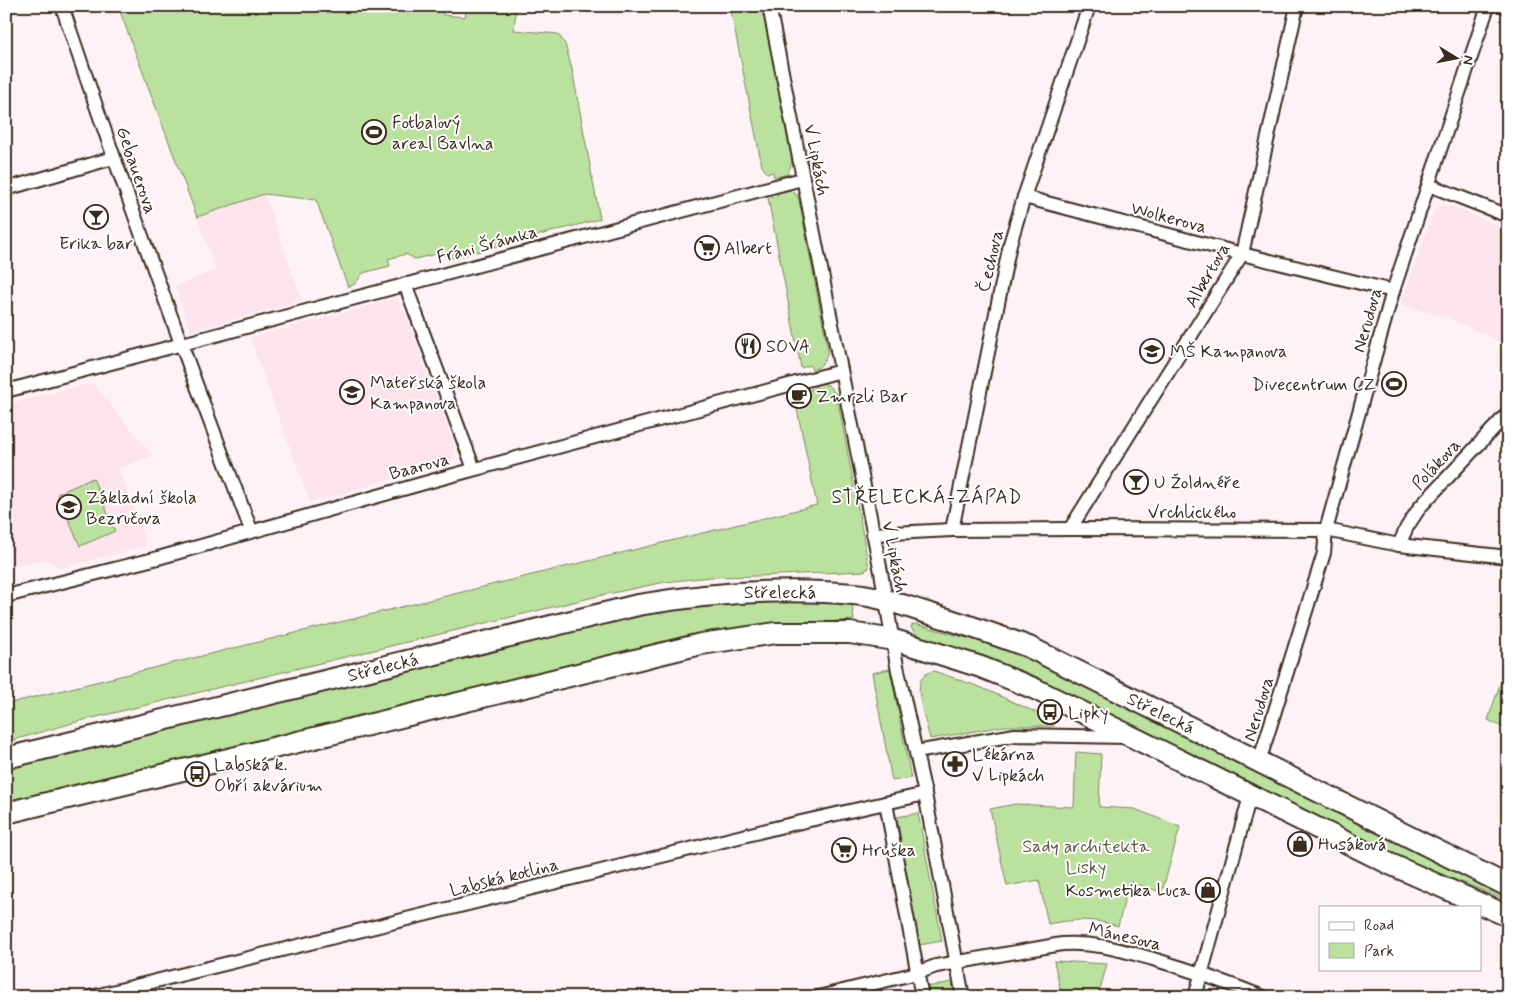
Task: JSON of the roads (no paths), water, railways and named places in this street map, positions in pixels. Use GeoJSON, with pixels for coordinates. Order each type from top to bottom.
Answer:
{"type":"FeatureCollection","features":[{"type":"Feature","properties":{"kind":"main road","name":"Střelecká"},"geometry":{"type":"LineString","coordinates":[[6,758],[638,605],[702,595],[748,592],[804,590],[855,594],[885,600],[977,627],[1030,647],[1508,886]]}},
{"type":"Feature","properties":{"kind":"main road","name":"Střelecká"},"geometry":{"type":"LineString","coordinates":[[6,813],[701,644],[776,633],[850,633],[894,640],[981,667],[1033,688],[1390,864],[1508,916]]}},
{"type":"Feature","properties":{"kind":"street","name":"Gebauerova"},"geometry":{"type":"LineString","coordinates":[[62,6],[113,158],[251,530]]}},
{"type":"Feature","properties":{"kind":"street","name":"V Lipkách"},"geometry":{"type":"LineString","coordinates":[[769,6],[894,640],[897,666],[925,794],[963,997]]}},
{"type":"Feature","properties":{"kind":"street","name":"Čechova"},"geometry":{"type":"LineString","coordinates":[[952,530],[1010,244],[1024,197],[1089,6]]}},
{"type":"Feature","properties":{"kind":"street","name":"Albertova"},"geometry":{"type":"LineString","coordinates":[[1070,529],[1242,254],[1297,6]]}},
{"type":"Feature","properties":{"kind":"street","name":"Nerudova"},"geometry":{"type":"LineString","coordinates":[[1259,762],[1324,554],[1326,530],[1393,291],[1488,6]]}},
{"type":"Feature","properties":{"kind":"street"},"geometry":{"type":"LineString","coordinates":[[6,189],[113,158]]}},
{"type":"Feature","properties":{"kind":"street","name":"Fráni Šrámka"},"geometry":{"type":"LineString","coordinates":[[181,345],[802,179]]}},
{"type":"Feature","properties":{"kind":"street"},"geometry":{"type":"LineString","coordinates":[[1429,185],[1508,216]]}},
{"type":"Feature","properties":{"kind":"street","name":"Wolkerova"},"geometry":{"type":"LineString","coordinates":[[1024,197],[1393,291]]}},
{"type":"Feature","properties":{"kind":"street"},"geometry":{"type":"LineString","coordinates":[[405,284],[474,469]]}},
{"type":"Feature","properties":{"kind":"street"},"geometry":{"type":"LineString","coordinates":[[6,391],[181,345]]}},
{"type":"Feature","properties":{"kind":"street","name":"Baarova"},"geometry":{"type":"LineString","coordinates":[[6,596],[158,558],[251,530],[841,371]]}},
{"type":"Feature","properties":{"kind":"street","name":"Polákova"},"geometry":{"type":"LineString","coordinates":[[1399,545],[1407,527],[1420,507],[1508,413]]}},
{"type":"Feature","properties":{"kind":"street","name":"Vrchlického"},"geometry":{"type":"LineString","coordinates":[[873,534],[952,530],[1326,530],[1399,545],[1508,557]]}},
{"type":"Feature","properties":{"kind":"street","name":"Střelecká"},"geometry":{"type":"LineString","coordinates":[[916,752],[1015,735],[1134,738]]}},
{"type":"Feature","properties":{"kind":"street","name":"Labská kotlina"},"geometry":{"type":"LineString","coordinates":[[91,997],[770,830],[925,794]]}},
{"type":"Feature","properties":{"kind":"street"},"geometry":{"type":"LineString","coordinates":[[1195,997],[1250,796]]}},
{"type":"Feature","properties":{"kind":"street"},"geometry":{"type":"LineString","coordinates":[[886,803],[922,997]]}},
{"type":"Feature","properties":{"kind":"street","name":"Mánesova"},"geometry":{"type":"LineString","coordinates":[[917,973],[936,966],[956,962],[1062,944],[1079,943],[1102,945],[1202,974],[1262,997]]}},
{"type":"Feature","properties":{"kind":"street"},"geometry":{"type":"LineString","coordinates":[[818,997],[917,973]]}},
{"type":"Feature","properties":{"kind":"place","name":"Fotbalový areal Bavlna"},"geometry":{"type":"Point","coordinates":[374,132]}},
{"type":"Feature","properties":{"kind":"place","name":"Erika bar"},"geometry":{"type":"Point","coordinates":[96,217]}},
{"type":"Feature","properties":{"kind":"place","name":"Albert"},"geometry":{"type":"Point","coordinates":[707,248]}},
{"type":"Feature","properties":{"kind":"place","name":"SOVA"},"geometry":{"type":"Point","coordinates":[748,346]}},
{"type":"Feature","properties":{"kind":"place","name":"MŠ Kampanova"},"geometry":{"type":"Point","coordinates":[1152,351]}},
{"type":"Feature","properties":{"kind":"place","name":"Divecentrum CZ"},"geometry":{"type":"Point","coordinates":[1394,384]}},
{"type":"Feature","properties":{"kind":"place","name":"Mateřská škola Kampanova"},"geometry":{"type":"Point","coordinates":[352,392]}},
{"type":"Feature","properties":{"kind":"place","name":"Zmrzli Bar"},"geometry":{"type":"Point","coordinates":[799,396]}},
{"type":"Feature","properties":{"kind":"place","name":"U Žoldnéře"},"geometry":{"type":"Point","coordinates":[1136,482]}},
{"type":"Feature","properties":{"kind":"place","name":"Základní škola Bezručova"},"geometry":{"type":"Point","coordinates":[69,507]}},
{"type":"Feature","properties":{"kind":"place","name":"Lipky"},"geometry":{"type":"Point","coordinates":[1050,712]}},
{"type":"Feature","properties":{"kind":"place","name":"Lékárna V Lipkách"},"geometry":{"type":"Point","coordinates":[955,764]}},
{"type":"Feature","properties":{"kind":"place","name":"Labská k. Obří akvárium"},"geometry":{"type":"Point","coordinates":[197,774]}},
{"type":"Feature","properties":{"kind":"place","name":"Husáková"},"geometry":{"type":"Point","coordinates":[1300,844]}},
{"type":"Feature","properties":{"kind":"place","name":"Hruška"},"geometry":{"type":"Point","coordinates":[844,850]}},
{"type":"Feature","properties":{"kind":"place","name":"Kosmetika Luca"},"geometry":{"type":"Point","coordinates":[1208,890]}},
{"type":"Feature","properties":{"kind":"district","name":"STŘELECKÁ-ZÁPAD"},"geometry":{"type":"Point","coordinates":[927,496]}},
{"type":"Feature","properties":{"kind":"park label","name":"Sady architekta Lisky"},"geometry":{"type":"Point","coordinates":[1086,856]}}]}
